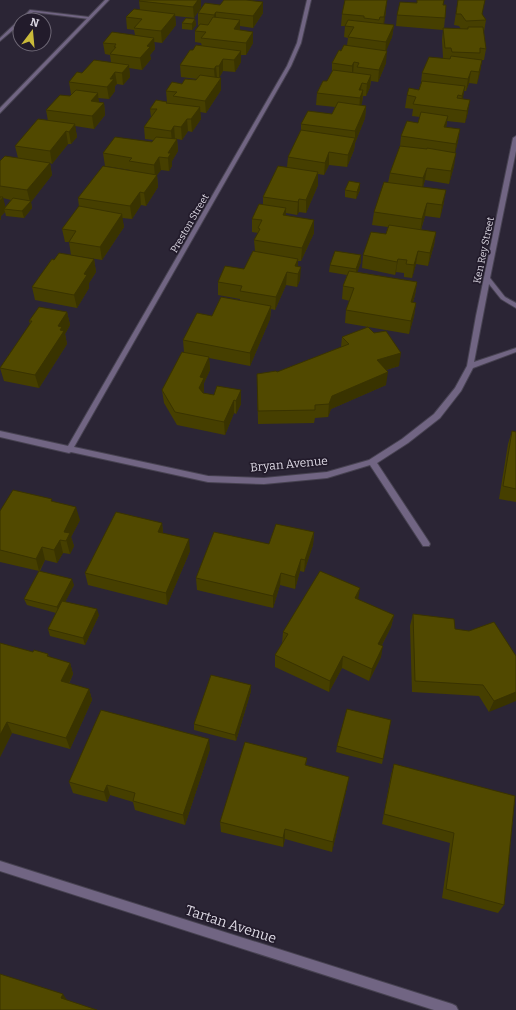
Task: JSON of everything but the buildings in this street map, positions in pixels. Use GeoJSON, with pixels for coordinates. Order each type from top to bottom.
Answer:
{"type":"FeatureCollection","features":[{"type":"Feature","properties":{"kind":"street"},"geometry":{"type":"LineString","coordinates":[[1,110],[107,0]]}},
{"type":"Feature","properties":{"kind":"street","name":"Preston Street"},"geometry":{"type":"LineString","coordinates":[[69,450],[289,66],[299,43],[310,0]]}},
{"type":"Feature","properties":{"kind":"street"},"geometry":{"type":"LineString","coordinates":[[52,13],[90,18]]}},
{"type":"Feature","properties":{"kind":"street"},"geometry":{"type":"LineString","coordinates":[[0,40],[12,29]]}},
{"type":"Feature","properties":{"kind":"street","name":"Ken Rey Street"},"geometry":{"type":"LineString","coordinates":[[470,366],[516,138]]}},
{"type":"Feature","properties":{"kind":"street"},"geometry":{"type":"LineString","coordinates":[[488,279],[503,298],[516,306]]}},
{"type":"Feature","properties":{"kind":"street"},"geometry":{"type":"LineString","coordinates":[[470,366],[516,350]]}},
{"type":"Feature","properties":{"kind":"street","name":"Bryan Avenue"},"geometry":{"type":"LineString","coordinates":[[0,434],[208,479],[264,481],[327,475],[372,462],[405,441],[437,416],[458,389],[470,366]]}},
{"type":"Feature","properties":{"kind":"street"},"geometry":{"type":"LineString","coordinates":[[372,462],[426,544]]}},
{"type":"Feature","properties":{"kind":"street","name":"Tartan Avenue"},"geometry":{"type":"LineString","coordinates":[[0,866],[452,1010]]}}]}
